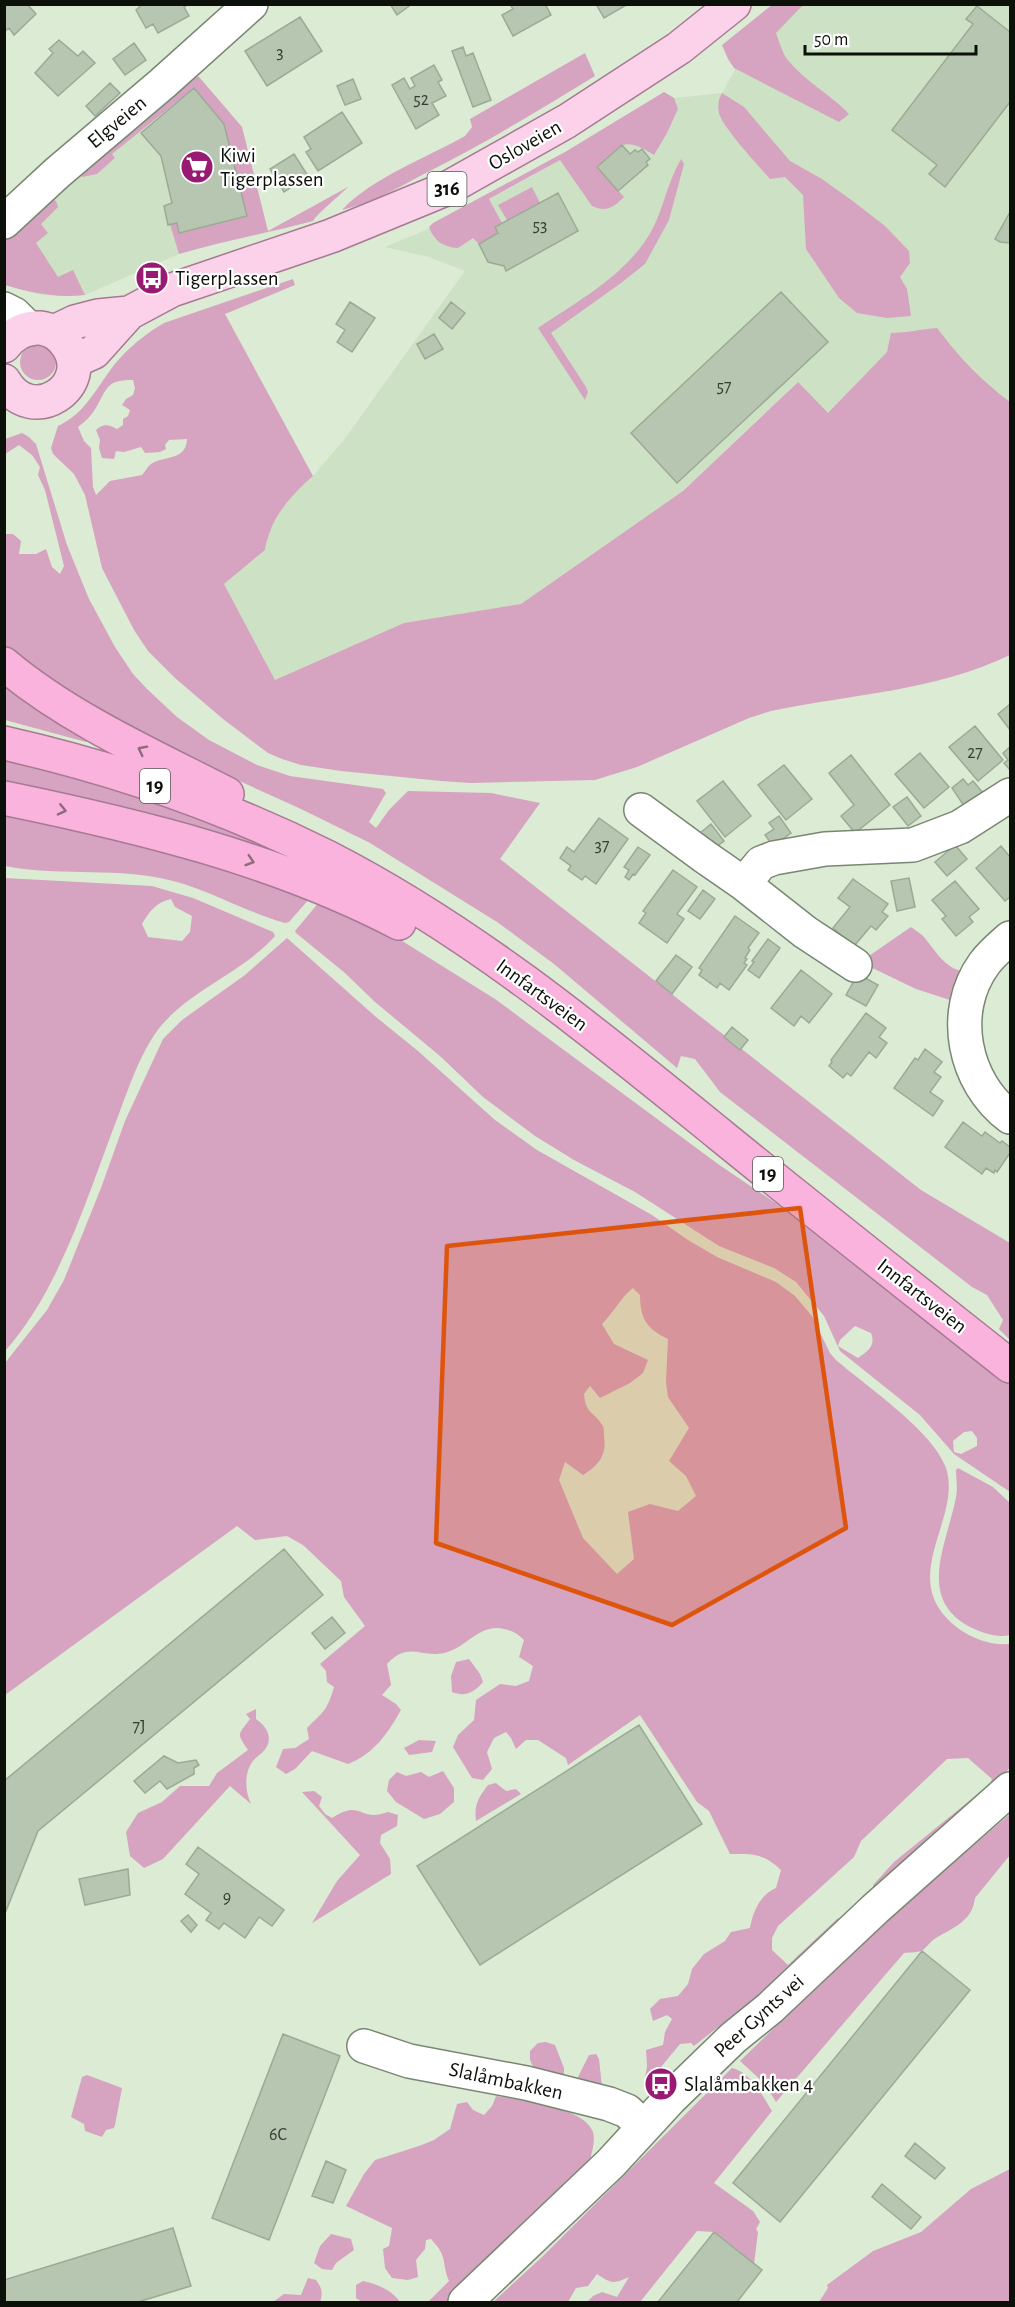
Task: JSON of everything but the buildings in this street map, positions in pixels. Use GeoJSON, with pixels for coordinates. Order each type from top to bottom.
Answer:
{"type":"FeatureCollection","features":[{"type":"Feature","properties":{"kind":"highway"},"geometry":{"type":"LineString","coordinates":[[4,664],[102,729],[237,798],[299,845]]}},
{"type":"Feature","properties":{"kind":"highway","name":"Innfartsveien"},"geometry":{"type":"LineString","coordinates":[[4,742],[136,779],[213,807],[327,857],[431,917],[525,981],[594,1032],[808,1207],[1011,1366]]}},
{"type":"Feature","properties":{"kind":"highway"},"geometry":{"type":"LineString","coordinates":[[4,798],[131,827],[254,862],[363,904],[477,967],[525,981]]}},
{"type":"Feature","properties":{"kind":"main road","name":"Osloveien"},"geometry":{"type":"LineString","coordinates":[[74,361],[94,352],[129,313],[172,290],[331,236],[448,188],[523,147],[595,103],[679,48],[734,4]]}},
{"type":"Feature","properties":{"kind":"main road","name":"Osloveien"},"geometry":{"type":"LineString","coordinates":[[23,329],[129,313]]}},
{"type":"Feature","properties":{"kind":"main road","name":"316"},"geometry":{"type":"LineString","coordinates":[[23,329],[64,339],[74,361]]}},
{"type":"Feature","properties":{"kind":"main road"},"geometry":{"type":"LineString","coordinates":[[4,415],[59,396],[68,386],[73,374],[74,361]]}},
{"type":"Feature","properties":{"kind":"main road"},"geometry":{"type":"LineString","coordinates":[[4,381],[11,393],[22,400],[34,403]]}},
{"type":"Feature","properties":{"kind":"street","name":"Elgveien"},"geometry":{"type":"LineString","coordinates":[[4,222],[235,10]]}},
{"type":"Feature","properties":{"kind":"street"},"geometry":{"type":"LineString","coordinates":[[744,884],[761,863],[774,858],[825,849],[913,845],[960,827],[1011,795]]}},
{"type":"Feature","properties":{"kind":"street"},"geometry":{"type":"LineString","coordinates":[[641,810],[744,884],[796,925],[855,965]]}},
{"type":"Feature","properties":{"kind":"street"},"geometry":{"type":"LineString","coordinates":[[1011,938],[983,965],[971,988],[965,1009],[965,1035],[968,1056],[977,1078],[986,1094],[999,1109],[1011,1117]]}},
{"type":"Feature","properties":{"kind":"street","name":"Peer Gynts vei"},"geometry":{"type":"LineString","coordinates":[[465,2302],[611,2163],[643,2126],[733,2038],[770,2008],[875,1909],[1011,1789]]}},
{"type":"Feature","properties":{"kind":"street","name":"Slalåmbakken"},"geometry":{"type":"LineString","coordinates":[[364,2046],[410,2061],[526,2083],[609,2104],[627,2111],[643,2126]]}},
{"type":"Feature","properties":{"kind":"highlighted area"},"geometry":{"type":"Polygon","coordinates":[[[800,1208],[846,1528],[672,1625],[436,1543],[447,1246],[800,1208]]]}},
{"type":"Feature","properties":{"kind":"shaded area"},"geometry":{"type":"Polygon","coordinates":[[[773,4],[803,5],[776,33],[785,56],[794,67],[849,114],[839,122],[734,68],[728,59],[722,45],[773,4]]]}},
{"type":"Feature","properties":{"kind":"shaded area"},"geometry":{"type":"Polygon","coordinates":[[[780,5],[1010,5],[1010,402],[991,387],[951,347],[937,329],[892,333],[887,352],[828,414],[797,382],[683,491],[521,604],[404,623],[275,680],[224,584],[265,550],[268,533],[289,497],[313,476],[344,440],[465,271],[429,257],[385,247],[450,220],[527,179],[656,100],[722,93],[736,68],[738,39],[780,5]]]}},
{"type":"Feature","properties":{"kind":"shaded area"},"geometry":{"type":"Polygon","coordinates":[[[585,53],[595,76],[444,164],[383,195],[342,210],[383,178],[465,136],[472,127],[470,119],[585,53]]]}},
{"type":"Feature","properties":{"kind":"shaded area"},"geometry":{"type":"Polygon","coordinates":[[[194,71],[242,127],[268,232],[227,240],[179,254],[85,295],[37,294],[5,285],[39,202],[194,71]]]}},
{"type":"Feature","properties":{"kind":"shaded area"},"geometry":{"type":"Polygon","coordinates":[[[194,76],[199,77],[242,127],[268,231],[348,187],[313,221],[179,254],[170,224],[177,223],[180,233],[247,216],[224,124],[194,88],[112,154],[115,158],[97,174],[82,177],[80,173],[194,76]]]}},
{"type":"Feature","properties":{"kind":"shaded area"},"geometry":{"type":"Polygon","coordinates":[[[664,92],[674,98],[678,109],[654,155],[643,148],[626,144],[597,167],[624,197],[613,206],[602,209],[592,206],[560,160],[489,199],[502,223],[495,227],[498,233],[479,244],[473,238],[458,248],[444,245],[436,240],[429,227],[433,223],[565,152],[664,92]]]}},
{"type":"Feature","properties":{"kind":"shaded area"},"geometry":{"type":"Polygon","coordinates":[[[722,93],[744,107],[790,161],[822,179],[854,202],[885,226],[909,251],[910,263],[900,277],[907,289],[911,316],[887,318],[857,313],[839,298],[806,249],[803,195],[785,177],[770,179],[735,139],[719,113],[718,104],[722,93]]]}},
{"type":"Feature","properties":{"kind":"shaded area"},"geometry":{"type":"Polygon","coordinates":[[[681,159],[684,164],[669,220],[645,264],[551,333],[586,387],[588,392],[585,400],[538,328],[602,285],[631,259],[653,228],[681,159]]]}},
{"type":"Feature","properties":{"kind":"shaded area"},"geometry":{"type":"Polygon","coordinates":[[[532,187],[540,203],[507,220],[498,205],[532,187]]]}},
{"type":"Feature","properties":{"kind":"shaded area"},"geometry":{"type":"Polygon","coordinates":[[[51,199],[56,201],[58,207],[41,224],[48,233],[36,243],[58,277],[73,270],[85,295],[44,294],[5,285],[4,233],[51,199]]]}},
{"type":"Feature","properties":{"kind":"shaded area"},"geometry":{"type":"Polygon","coordinates":[[[293,279],[295,285],[225,314],[313,476],[296,492],[276,518],[265,550],[224,584],[275,680],[404,623],[521,604],[683,491],[798,382],[828,413],[887,352],[891,333],[937,328],[971,368],[1010,402],[1010,655],[953,677],[771,711],[749,718],[637,767],[595,780],[471,783],[441,781],[341,771],[301,765],[282,759],[268,753],[223,719],[175,678],[148,651],[134,630],[102,568],[85,495],[74,474],[53,454],[51,448],[58,426],[83,407],[125,353],[164,323],[293,279]],[[133,380],[114,383],[93,412],[78,427],[84,441],[91,448],[93,487],[96,495],[110,481],[142,475],[151,464],[179,454],[186,446],[187,439],[169,440],[165,445],[166,449],[160,452],[145,453],[141,447],[124,452],[116,451],[114,459],[102,458],[99,448],[100,440],[96,430],[104,426],[117,429],[123,425],[123,419],[128,416],[130,410],[122,405],[133,395],[135,388],[133,380]]]}},
{"type":"Feature","properties":{"kind":"shaded area"},"geometry":{"type":"Polygon","coordinates":[[[38,344],[51,349],[56,362],[51,375],[38,380],[25,375],[20,362],[25,349],[38,344]]]}},
{"type":"Feature","properties":{"kind":"shaded area"},"geometry":{"type":"Polygon","coordinates":[[[22,433],[36,444],[67,545],[89,599],[115,647],[133,674],[147,689],[177,717],[209,740],[257,765],[290,776],[383,789],[386,793],[369,822],[376,828],[389,810],[408,791],[491,793],[540,803],[500,859],[921,1190],[1010,1243],[1010,1340],[999,1329],[1003,1320],[987,1295],[972,1287],[720,1092],[695,1059],[681,1056],[677,1068],[554,964],[497,922],[370,843],[184,756],[90,708],[5,648],[5,534],[13,534],[21,541],[19,554],[36,554],[46,549],[52,567],[60,574],[64,566],[45,490],[38,475],[40,467],[32,455],[19,445],[5,454],[5,439],[22,433]]]}},
{"type":"Feature","properties":{"kind":"shaded area"},"geometry":{"type":"Polygon","coordinates":[[[4,677],[90,740],[86,742],[5,720],[4,677]]]}},
{"type":"Feature","properties":{"kind":"shaded area"},"geometry":{"type":"Polygon","coordinates":[[[4,755],[127,790],[266,845],[265,850],[5,790],[4,755]]]}},
{"type":"Feature","properties":{"kind":"shaded area"},"geometry":{"type":"Polygon","coordinates":[[[5,810],[190,854],[310,898],[289,922],[285,923],[192,887],[160,878],[121,873],[44,871],[5,866],[5,810]]]}},
{"type":"Feature","properties":{"kind":"shaded area"},"geometry":{"type":"Polygon","coordinates":[[[5,878],[152,886],[193,898],[273,932],[275,936],[261,950],[177,1010],[151,1040],[134,1075],[58,1268],[25,1326],[5,1351],[5,878]],[[171,899],[161,902],[150,912],[142,924],[148,937],[182,941],[190,932],[192,916],[175,907],[171,899]]]}},
{"type":"Feature","properties":{"kind":"shaded area"},"geometry":{"type":"Polygon","coordinates":[[[320,901],[399,939],[495,999],[718,1164],[808,1225],[1010,1382],[1010,1492],[954,1454],[920,1415],[840,1351],[824,1316],[796,1282],[774,1268],[719,1246],[635,1192],[574,1160],[535,1136],[483,1097],[440,1056],[295,931],[320,901]],[[855,1326],[840,1340],[838,1346],[858,1358],[870,1348],[872,1338],[871,1333],[855,1326]],[[972,1431],[964,1432],[953,1441],[954,1452],[961,1454],[977,1446],[977,1438],[972,1431]]]}},
{"type":"Feature","properties":{"kind":"shaded area"},"geometry":{"type":"Polygon","coordinates":[[[911,927],[923,936],[946,963],[957,970],[964,971],[953,1001],[916,989],[860,962],[911,927]]]}},
{"type":"Feature","properties":{"kind":"shaded area"},"geometry":{"type":"Polygon","coordinates":[[[287,938],[495,1120],[537,1150],[652,1215],[717,1257],[776,1282],[795,1296],[812,1316],[830,1353],[836,1360],[914,1425],[939,1454],[946,1468],[949,1488],[946,1509],[930,1570],[932,1591],[940,1610],[959,1629],[971,1636],[990,1643],[1010,1644],[1010,1767],[996,1785],[878,1888],[874,1888],[873,1885],[894,1862],[990,1784],[992,1779],[968,1758],[947,1759],[861,1841],[854,1857],[778,1926],[772,1938],[772,1950],[788,1965],[838,1918],[841,1920],[748,2010],[722,2024],[694,2046],[691,2043],[680,2044],[661,2067],[645,2078],[646,2050],[663,2045],[665,2032],[672,2019],[667,2015],[653,2021],[650,2009],[660,1999],[678,1996],[688,1984],[692,1969],[704,1954],[725,1941],[731,1932],[750,1928],[758,1904],[776,1888],[781,1870],[763,1857],[730,1854],[709,1811],[697,1802],[640,1715],[568,1765],[566,1758],[538,1740],[526,1740],[516,1749],[506,1732],[494,1738],[487,1752],[492,1769],[483,1780],[472,1778],[453,1747],[458,1735],[474,1720],[476,1700],[500,1684],[516,1686],[529,1681],[533,1666],[519,1657],[524,1640],[515,1633],[495,1628],[480,1633],[444,1653],[408,1652],[395,1657],[387,1664],[391,1685],[382,1695],[401,1710],[373,1749],[348,1764],[312,1751],[295,1769],[286,1774],[276,1767],[283,1749],[295,1748],[309,1739],[307,1728],[324,1710],[334,1687],[327,1682],[326,1671],[320,1664],[365,1626],[344,1597],[341,1581],[303,1545],[287,1536],[255,1540],[237,1526],[5,1695],[5,1363],[47,1310],[64,1280],[125,1121],[163,1039],[182,1020],[245,975],[287,938]],[[633,1288],[602,1324],[614,1344],[648,1360],[643,1373],[630,1383],[600,1398],[590,1386],[584,1394],[585,1401],[603,1427],[605,1443],[603,1454],[601,1459],[583,1475],[565,1462],[559,1480],[583,1538],[617,1574],[634,1559],[628,1512],[650,1504],[678,1511],[696,1496],[686,1476],[669,1461],[689,1428],[668,1397],[666,1382],[668,1339],[646,1322],[641,1311],[640,1295],[633,1288]]]}},
{"type":"Feature","properties":{"kind":"shaded area"},"geometry":{"type":"Polygon","coordinates":[[[958,1468],[993,1487],[1010,1503],[1010,1635],[990,1634],[970,1627],[953,1615],[943,1601],[939,1585],[939,1568],[956,1497],[956,1470],[958,1468]]]}},
{"type":"Feature","properties":{"kind":"shaded area"},"geometry":{"type":"Polygon","coordinates":[[[469,1659],[483,1682],[469,1693],[452,1692],[451,1676],[456,1662],[469,1659]]]}},
{"type":"Feature","properties":{"kind":"shaded area"},"geometry":{"type":"Polygon","coordinates":[[[256,1709],[256,1719],[265,1728],[269,1739],[266,1748],[252,1762],[248,1772],[247,1788],[251,1804],[230,1786],[163,1859],[144,1868],[130,1856],[126,1832],[138,1813],[162,1802],[180,1786],[209,1786],[217,1773],[248,1750],[240,1734],[250,1719],[246,1714],[256,1709]]]}},
{"type":"Feature","properties":{"kind":"shaded area"},"geometry":{"type":"Polygon","coordinates":[[[419,1740],[436,1741],[432,1752],[409,1755],[404,1748],[419,1740]]]}},
{"type":"Feature","properties":{"kind":"shaded area"},"geometry":{"type":"Polygon","coordinates":[[[443,1771],[454,1788],[454,1802],[440,1814],[424,1819],[396,1802],[387,1791],[389,1780],[397,1772],[406,1776],[421,1772],[429,1777],[443,1771]]]}},
{"type":"Feature","properties":{"kind":"shaded area"},"geometry":{"type":"Polygon","coordinates":[[[496,1783],[506,1791],[516,1789],[521,1794],[476,1821],[476,1806],[479,1798],[488,1785],[496,1783]]]}},
{"type":"Feature","properties":{"kind":"shaded area"},"geometry":{"type":"Polygon","coordinates":[[[314,1791],[322,1797],[319,1806],[325,1814],[332,1818],[349,1810],[371,1815],[388,1812],[398,1815],[397,1826],[381,1835],[380,1843],[390,1859],[391,1874],[312,1923],[337,1881],[360,1855],[302,1792],[314,1791]]]}},
{"type":"Feature","properties":{"kind":"shaded area"},"geometry":{"type":"Polygon","coordinates":[[[1010,1814],[1010,1855],[975,1898],[970,1913],[960,1924],[933,1940],[923,1950],[904,1953],[776,2102],[764,2083],[740,2061],[877,1928],[1010,1814]]]}},
{"type":"Feature","properties":{"kind":"shaded area"},"geometry":{"type":"Polygon","coordinates":[[[546,2042],[555,2045],[564,2074],[572,2079],[577,2079],[589,2055],[596,2054],[599,2059],[602,2087],[591,2087],[536,2073],[530,2060],[530,2051],[538,2043],[546,2042]]]}},
{"type":"Feature","properties":{"kind":"shaded area"},"geometry":{"type":"Polygon","coordinates":[[[732,2068],[739,2070],[750,2079],[772,2111],[714,2183],[753,2211],[760,2222],[756,2229],[758,2232],[754,2264],[714,2232],[697,2231],[640,2302],[587,2302],[602,2292],[617,2297],[629,2277],[613,2282],[597,2274],[588,2286],[576,2288],[568,2302],[493,2302],[542,2257],[732,2068]]]}},
{"type":"Feature","properties":{"kind":"shaded area"},"geometry":{"type":"Polygon","coordinates":[[[87,2075],[122,2088],[114,2128],[106,2130],[102,2137],[85,2131],[84,2124],[71,2117],[82,2077],[87,2075]]]}},
{"type":"Feature","properties":{"kind":"shaded area"},"geometry":{"type":"Polygon","coordinates":[[[496,2096],[550,2106],[578,2116],[587,2123],[594,2136],[588,2169],[448,2302],[428,2302],[449,2281],[437,2245],[431,2239],[426,2240],[425,2249],[416,2260],[418,2277],[408,2280],[392,2278],[385,2268],[383,2249],[389,2246],[392,2228],[346,2206],[364,2174],[375,2160],[434,2140],[450,2129],[457,2104],[467,2102],[473,2110],[484,2115],[492,2106],[496,2096]]]}},
{"type":"Feature","properties":{"kind":"shaded area"},"geometry":{"type":"Polygon","coordinates":[[[1010,2169],[1010,2302],[819,2302],[828,2288],[827,2285],[873,2251],[921,2232],[971,2189],[1010,2169]]]}},
{"type":"Feature","properties":{"kind":"shaded area"},"geometry":{"type":"Polygon","coordinates":[[[331,2234],[351,2239],[354,2250],[336,2263],[332,2270],[322,2269],[314,2263],[320,2246],[331,2234]]]}},
{"type":"Feature","properties":{"kind":"shaded area"},"geometry":{"type":"Polygon","coordinates":[[[308,2278],[316,2280],[320,2286],[322,2293],[320,2302],[273,2302],[284,2294],[301,2295],[308,2278]]]}},
{"type":"Feature","properties":{"kind":"shaded area"},"geometry":{"type":"Polygon","coordinates":[[[363,2281],[384,2288],[400,2302],[362,2302],[356,2298],[356,2285],[363,2281]]]}},
{"type":"Feature","properties":{"kind":"place","name":"Kiwi Tigerplassen"},"geometry":{"type":"Point","coordinates":[197,167]}},
{"type":"Feature","properties":{"kind":"place","name":"Tigerplassen"},"geometry":{"type":"Point","coordinates":[152,278]}},
{"type":"Feature","properties":{"kind":"place","name":"Slalåmbakken 4"},"geometry":{"type":"Point","coordinates":[661,2084]}}]}
